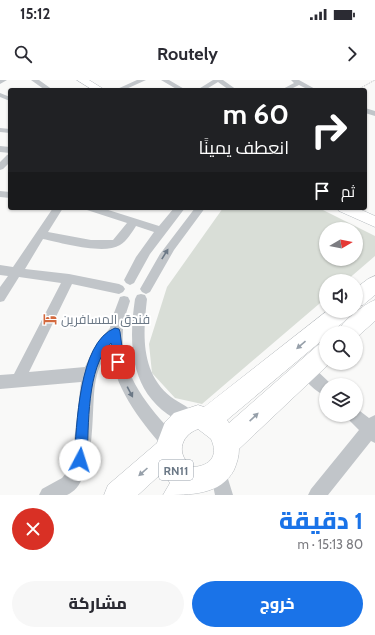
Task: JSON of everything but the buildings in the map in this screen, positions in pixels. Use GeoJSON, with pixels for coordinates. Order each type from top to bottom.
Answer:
{"type":"FeatureCollection","features":[{"type":"Feature","properties":{"kind":"main road"},"geometry":{"type":"LineString","coordinates":[[82,80],[96,88]]}},
{"type":"Feature","properties":{"kind":"main road"},"geometry":{"type":"LineString","coordinates":[[348,210],[375,222]]}},
{"type":"Feature","properties":{"kind":"main road"},"geometry":{"type":"LineString","coordinates":[[363,293],[375,284]]}},
{"type":"Feature","properties":{"kind":"main road"},"geometry":{"type":"LineString","coordinates":[[355,326],[375,309]]}},
{"type":"Feature","properties":{"kind":"main road","name":"RN11"},"geometry":{"type":"LineString","coordinates":[[225,444],[226,454],[223,464],[221,484],[210,479],[184,488],[179,475],[171,464],[169,446],[173,431],[180,423],[198,419],[245,391],[334,318]]}},
{"type":"Feature","properties":{"kind":"main road"},"geometry":{"type":"LineString","coordinates":[[198,419],[219,429],[225,444],[319,358]]}},
{"type":"Feature","properties":{"kind":"main road","name":"RN11"},"geometry":{"type":"LineString","coordinates":[[118,495],[169,446]]}},
{"type":"Feature","properties":{"kind":"street"},"geometry":{"type":"LineString","coordinates":[[0,82],[4,80]]}},
{"type":"Feature","properties":{"kind":"street"},"geometry":{"type":"LineString","coordinates":[[34,80],[47,88]]}},
{"type":"Feature","properties":{"kind":"street"},"geometry":{"type":"LineString","coordinates":[[123,88],[143,80]]}},
{"type":"Feature","properties":{"kind":"street"},"geometry":{"type":"LineString","coordinates":[[164,80],[179,88]]}},
{"type":"Feature","properties":{"kind":"street"},"geometry":{"type":"LineString","coordinates":[[204,88],[219,80],[231,88]]}},
{"type":"Feature","properties":{"kind":"street"},"geometry":{"type":"LineString","coordinates":[[283,88],[296,82],[304,88]]}},
{"type":"Feature","properties":{"kind":"street"},"geometry":{"type":"LineString","coordinates":[[0,167],[8,159]]}},
{"type":"Feature","properties":{"kind":"street"},"geometry":{"type":"LineString","coordinates":[[0,297],[57,210]]}},
{"type":"Feature","properties":{"kind":"street"},"geometry":{"type":"LineString","coordinates":[[101,210],[161,230]]}},
{"type":"Feature","properties":{"kind":"street"},"geometry":{"type":"LineString","coordinates":[[130,280],[140,259],[177,210]]}},
{"type":"Feature","properties":{"kind":"street"},"geometry":{"type":"LineString","coordinates":[[0,270],[69,278],[121,295],[133,302],[144,294],[155,270],[169,248],[198,210]]}},
{"type":"Feature","properties":{"kind":"street"},"geometry":{"type":"LineString","coordinates":[[40,235],[99,244],[111,244],[118,240],[134,221]]}},
{"type":"Feature","properties":{"kind":"street"},"geometry":{"type":"LineString","coordinates":[[18,380],[69,278]]}},
{"type":"Feature","properties":{"kind":"street"},"geometry":{"type":"LineString","coordinates":[[169,446],[147,418],[128,390],[118,362],[115,332],[123,283],[130,280],[139,280],[145,285],[137,337],[138,352],[143,372],[152,388],[162,399],[198,419]]}},
{"type":"Feature","properties":{"kind":"street"},"geometry":{"type":"LineString","coordinates":[[48,495],[64,487],[74,478],[78,470],[89,374],[104,343],[115,332]]}},
{"type":"Feature","properties":{"kind":"street"},"geometry":{"type":"LineString","coordinates":[[306,370],[319,382]]}},
{"type":"Feature","properties":{"kind":"street"},"geometry":{"type":"LineString","coordinates":[[0,382],[89,374]]}},
{"type":"Feature","properties":{"kind":"street"},"geometry":{"type":"LineString","coordinates":[[317,495],[373,429],[363,422]]}},
{"type":"Feature","properties":{"kind":"path"},"geometry":{"type":"LineString","coordinates":[[360,88],[375,80]]}},
{"type":"Feature","properties":{"kind":"path"},"geometry":{"type":"LineString","coordinates":[[371,82],[375,83]]}},
{"type":"Feature","properties":{"kind":"shaded area"},"geometry":{"type":"Polygon","coordinates":[[[222,210],[323,210],[347,222],[319,222],[319,266],[363,266],[363,230],[375,236],[375,256],[354,274],[319,274],[319,304],[202,404],[175,398],[152,373],[149,344],[167,287],[222,210]]]}},
{"type":"Feature","properties":{"kind":"place","name":"فندق المسافرين"},"geometry":{"type":"Point","coordinates":[50,319]}},
{"type":"Feature","properties":{"kind":"route"},"geometry":{"type":"LineString","coordinates":[[80,460],[89,374],[104,343],[115,332],[118,362]]}}]}
